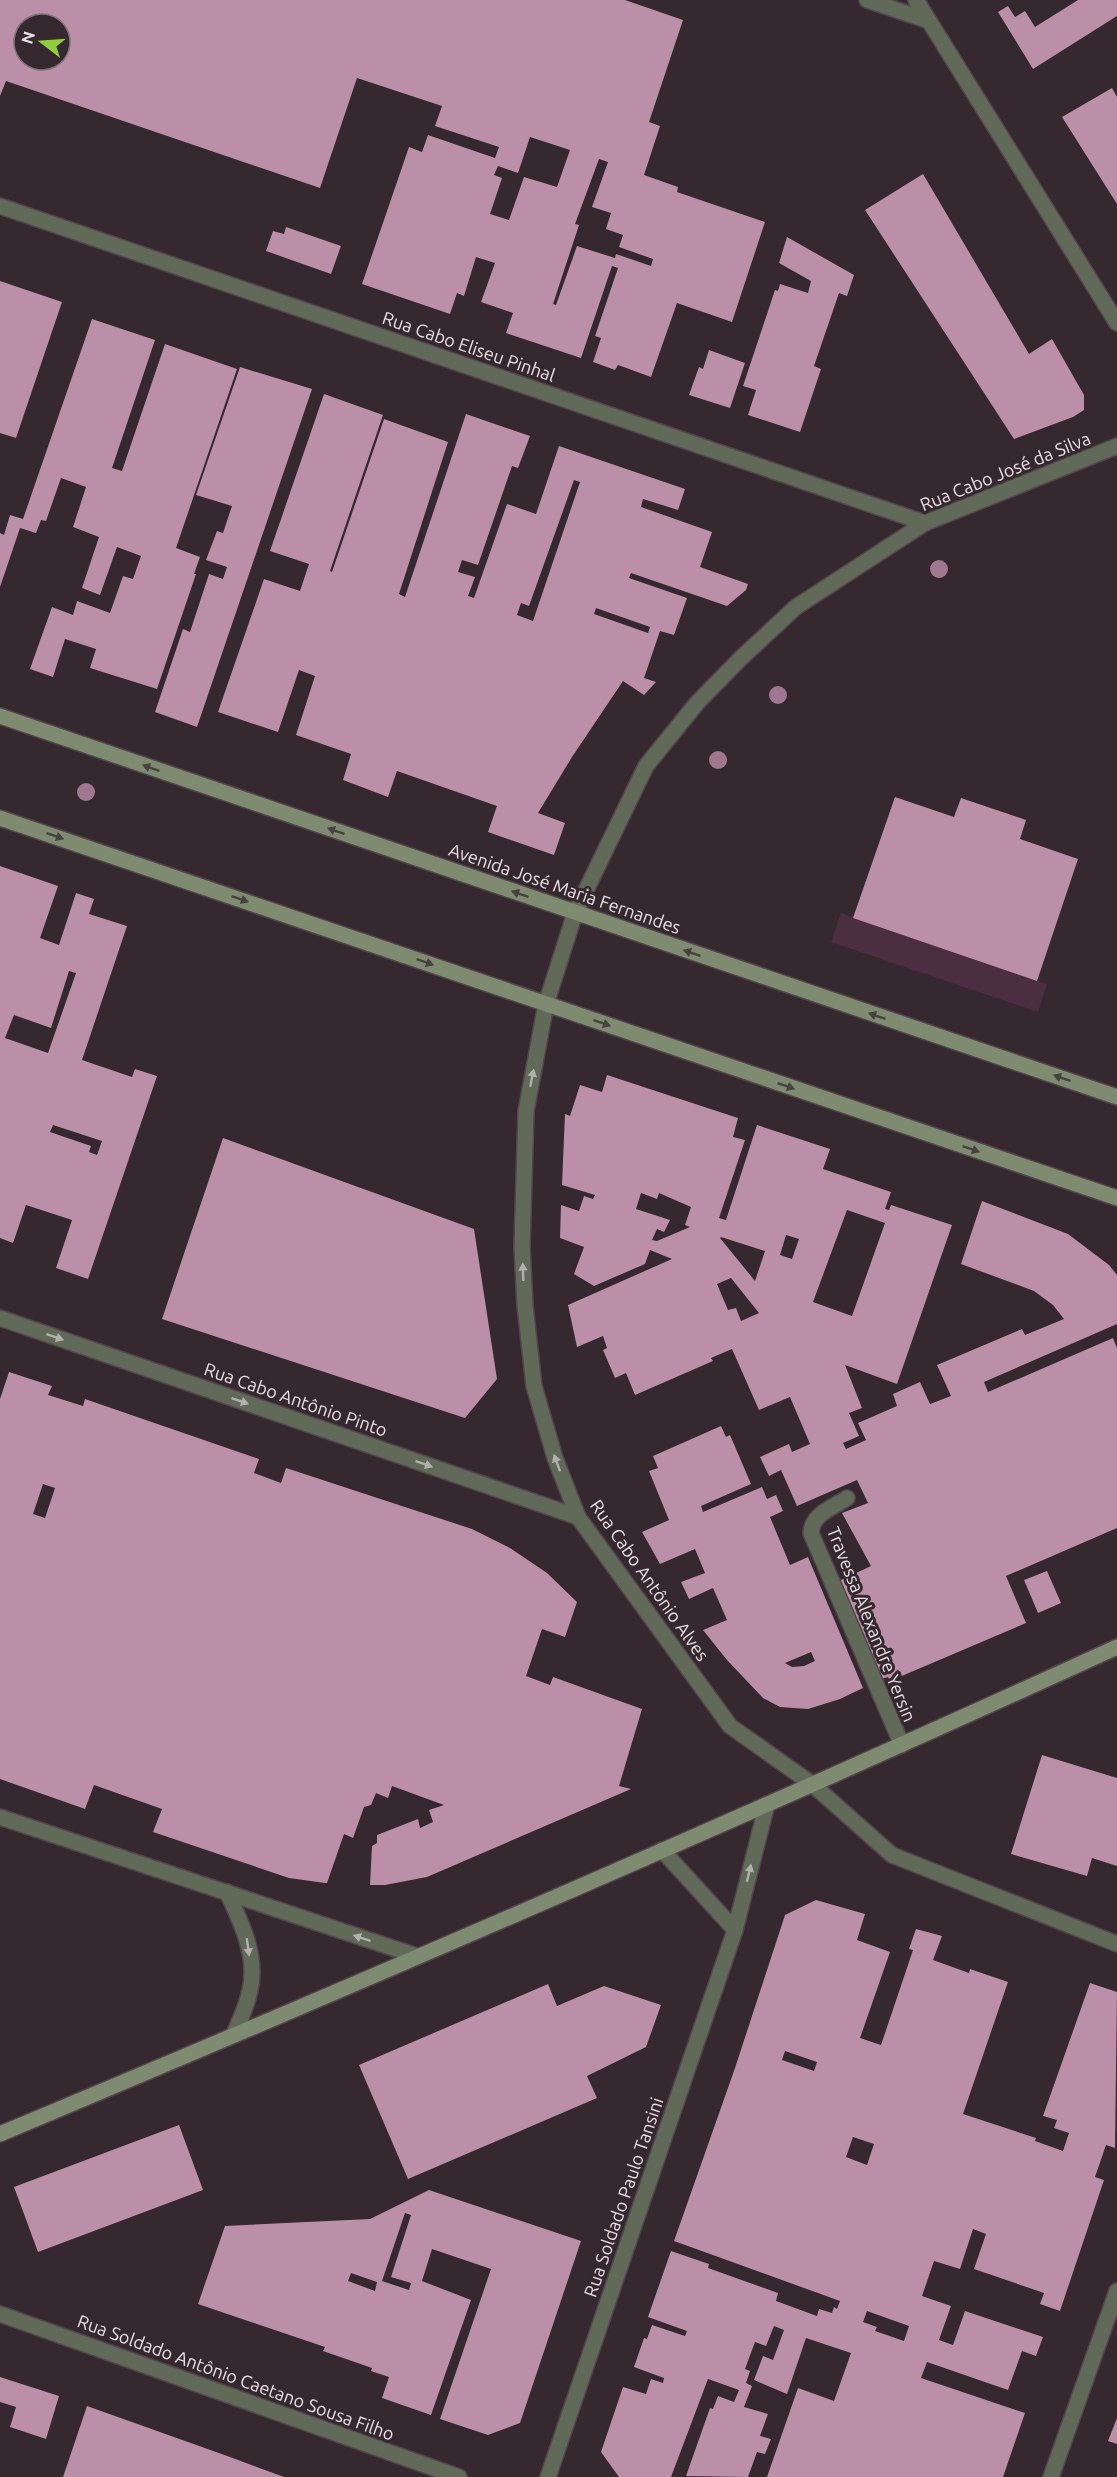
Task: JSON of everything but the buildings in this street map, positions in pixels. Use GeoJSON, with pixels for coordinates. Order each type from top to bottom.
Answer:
{"type":"FeatureCollection","features":[{"type":"Feature","properties":{"kind":"main road","name":"Avenida José Maria Fernandes"},"geometry":{"type":"LineString","coordinates":[[0,716],[1117,1097]]}},
{"type":"Feature","properties":{"kind":"main road"},"geometry":{"type":"LineString","coordinates":[[0,818],[1117,1198]]}},
{"type":"Feature","properties":{"kind":"main road"},"geometry":{"type":"LineString","coordinates":[[0,2134],[662,1850],[902,1745],[1117,1647]]}},
{"type":"Feature","properties":{"kind":"street"},"geometry":{"type":"LineString","coordinates":[[867,0],[929,21]]}},
{"type":"Feature","properties":{"kind":"street"},"geometry":{"type":"LineString","coordinates":[[916,0],[1117,323]]}},
{"type":"Feature","properties":{"kind":"street","name":"Rua Cabo Eliseu Pinhal"},"geometry":{"type":"LineString","coordinates":[[0,206],[925,523]]}},
{"type":"Feature","properties":{"kind":"street","name":"Rua Cabo José da Silva"},"geometry":{"type":"LineString","coordinates":[[546,1004],[575,913],[646,766],[697,703],[741,658],[796,608],[925,523],[1117,446]]}},
{"type":"Feature","properties":{"kind":"street","name":"Rua Cabo Antônio Alves"},"geometry":{"type":"LineString","coordinates":[[546,1004],[526,1111],[522,1247],[525,1306],[534,1386],[555,1458],[578,1517],[730,1726],[812,1784],[892,1855],[1117,1944]]}},
{"type":"Feature","properties":{"kind":"street","name":"Rua Cabo Antônio Pinto"},"geometry":{"type":"LineString","coordinates":[[0,1318],[578,1517]]}},
{"type":"Feature","properties":{"kind":"street","name":"Travessa Alexandre Yersin"},"geometry":{"type":"LineString","coordinates":[[847,1498],[816,1517],[812,1522],[811,1533],[902,1745]]}},
{"type":"Feature","properties":{"kind":"street","name":"Rua Soldado Paulo Tansini"},"geometry":{"type":"LineString","coordinates":[[548,2477],[735,1930],[767,1804]]}},
{"type":"Feature","properties":{"kind":"street"},"geometry":{"type":"LineString","coordinates":[[0,1816],[417,1956]]}},
{"type":"Feature","properties":{"kind":"street"},"geometry":{"type":"LineString","coordinates":[[662,1850],[735,1930]]}},
{"type":"Feature","properties":{"kind":"street"},"geometry":{"type":"LineString","coordinates":[[227,1892],[248,1939],[250,1966],[251,1989],[234,2034]]}},
{"type":"Feature","properties":{"kind":"street"},"geometry":{"type":"LineString","coordinates":[[1051,2477],[1117,2291]]}},
{"type":"Feature","properties":{"kind":"street","name":"Rua Soldado Antônio Caetano Sousa Filho"},"geometry":{"type":"LineString","coordinates":[[0,2314],[459,2477]]}},
{"type":"Feature","properties":{"kind":"shaded area"},"geometry":{"type":"Polygon","coordinates":[[[841,913],[1047,984],[1038,1012],[831,942],[841,913]]]}}]}
